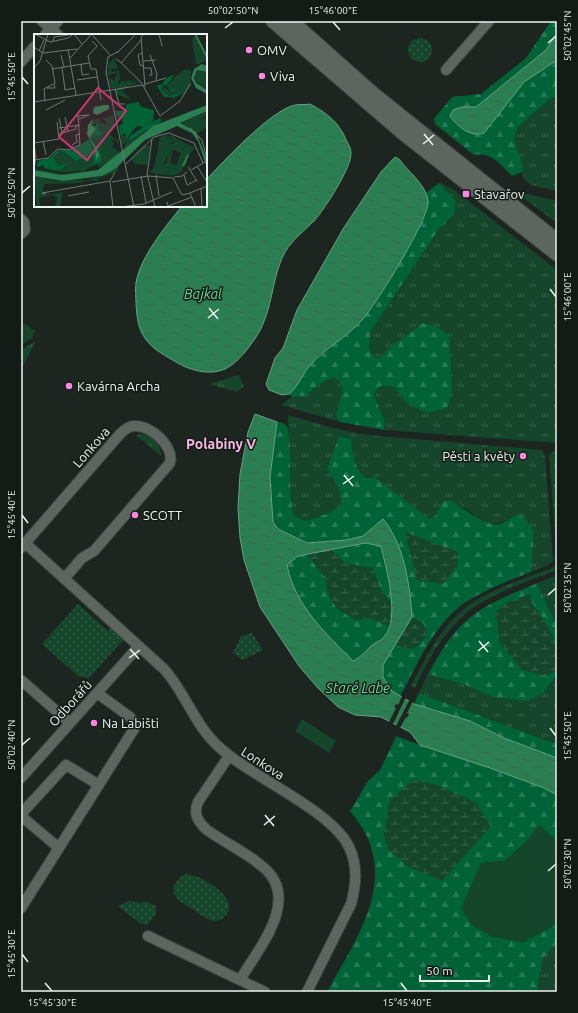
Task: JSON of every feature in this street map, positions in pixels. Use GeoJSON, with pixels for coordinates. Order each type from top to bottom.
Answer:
{"type":"FeatureCollection","features":[{"type":"Feature","properties":{"kind":"main road"},"geometry":{"type":"LineString","coordinates":[[273,21],[403,133],[557,254]]}},
{"type":"Feature","properties":{"kind":"main road"},"geometry":{"type":"LineString","coordinates":[[291,21],[378,98],[557,241]]}},
{"type":"Feature","properties":{"kind":"street"},"geometry":{"type":"LineString","coordinates":[[42,21],[53,30]]}},
{"type":"Feature","properties":{"kind":"street"},"geometry":{"type":"LineString","coordinates":[[446,70],[490,21]]}},
{"type":"Feature","properties":{"kind":"street"},"geometry":{"type":"LineString","coordinates":[[21,62],[34,47]]}},
{"type":"Feature","properties":{"kind":"street"},"geometry":{"type":"LineString","coordinates":[[21,219],[24,222],[25,230],[21,234]]}},
{"type":"Feature","properties":{"kind":"street","name":"Lonkova"},"geometry":{"type":"LineString","coordinates":[[64,579],[82,558],[94,551],[170,463],[168,452],[159,437],[154,433],[139,427],[131,427],[124,431],[23,546],[64,579],[170,675],[207,735],[229,756],[323,819],[339,832],[350,848],[355,875],[351,904],[307,992]]}},
{"type":"Feature","properties":{"kind":"street","name":"Odborářů"},"geometry":{"type":"LineString","coordinates":[[21,778],[139,646]]}},
{"type":"Feature","properties":{"kind":"street"},"geometry":{"type":"LineString","coordinates":[[21,680],[70,723]]}},
{"type":"Feature","properties":{"kind":"street"},"geometry":{"type":"LineString","coordinates":[[21,908],[132,732],[134,722],[130,717],[97,693]]}},
{"type":"Feature","properties":{"kind":"street"},"geometry":{"type":"LineString","coordinates":[[229,756],[198,802],[195,812],[207,830],[264,868],[274,879],[279,904],[273,924],[240,980]]}},
{"type":"Feature","properties":{"kind":"street"},"geometry":{"type":"LineString","coordinates":[[58,848],[21,815],[66,765],[99,785]]}},
{"type":"Feature","properties":{"kind":"street"},"geometry":{"type":"LineString","coordinates":[[148,936],[266,992]]}},
{"type":"Feature","properties":{"kind":"green space"},"geometry":{"type":"Polygon","coordinates":[[[551,21],[557,21],[557,33],[546,50],[476,107],[462,107],[453,110],[507,103],[524,82],[557,60],[557,99],[552,97],[518,127],[514,139],[523,166],[522,172],[512,176],[491,157],[486,155],[474,155],[435,124],[434,119],[452,97],[481,94],[526,58],[551,21]]]}},
{"type":"Feature","properties":{"kind":"green space"},"geometry":{"type":"Polygon","coordinates":[[[420,38],[429,41],[432,50],[429,59],[420,62],[411,59],[408,50],[411,41],[420,38]]]}},
{"type":"Feature","properties":{"kind":"green space"},"geometry":{"type":"Polygon","coordinates":[[[552,97],[557,99],[557,191],[531,185],[524,179],[522,172],[523,166],[514,139],[518,127],[552,97]]]}},
{"type":"Feature","properties":{"kind":"green space"},"geometry":{"type":"Polygon","coordinates":[[[441,182],[448,188],[449,186],[557,270],[557,443],[384,430],[385,421],[374,393],[380,386],[394,387],[407,403],[423,323],[390,347],[378,359],[374,357],[370,350],[371,331],[439,229],[454,215],[456,201],[439,183],[441,182]]]}},
{"type":"Feature","properties":{"kind":"green space"},"geometry":{"type":"Polygon","coordinates":[[[439,183],[456,201],[454,215],[439,229],[371,331],[369,348],[373,356],[378,359],[390,347],[423,323],[437,327],[449,335],[452,392],[447,408],[427,413],[407,403],[394,387],[380,386],[374,394],[385,422],[384,430],[340,422],[336,415],[342,392],[341,382],[333,377],[320,384],[305,396],[292,397],[289,394],[311,364],[362,320],[397,266],[426,214],[428,202],[426,193],[439,183]]]}},
{"type":"Feature","properties":{"kind":"green space"},"geometry":{"type":"Polygon","coordinates":[[[514,191],[557,201],[557,223],[514,191]]]}},
{"type":"Feature","properties":{"kind":"green space"},"geometry":{"type":"Polygon","coordinates":[[[21,322],[35,331],[32,338],[21,345],[21,322]]]}},
{"type":"Feature","properties":{"kind":"green space"},"geometry":{"type":"Polygon","coordinates":[[[34,342],[35,343],[21,370],[21,350],[34,342]]]}},
{"type":"Feature","properties":{"kind":"green space"},"geometry":{"type":"Polygon","coordinates":[[[239,375],[244,387],[237,392],[209,384],[239,375]]]}},
{"type":"Feature","properties":{"kind":"green space"},"geometry":{"type":"Polygon","coordinates":[[[333,377],[341,382],[342,392],[336,415],[340,422],[281,405],[292,397],[305,396],[320,384],[333,377]]]}},
{"type":"Feature","properties":{"kind":"green space"},"geometry":{"type":"Polygon","coordinates":[[[288,415],[337,429],[369,435],[542,450],[545,456],[553,561],[548,565],[531,572],[534,531],[516,515],[498,523],[486,522],[459,505],[442,502],[435,516],[429,520],[375,477],[366,478],[359,470],[355,460],[351,439],[339,436],[327,469],[339,488],[341,504],[329,513],[306,521],[294,516],[291,493],[291,450],[288,415]]]}},
{"type":"Feature","properties":{"kind":"green space"},"geometry":{"type":"Polygon","coordinates":[[[277,422],[283,423],[287,426],[289,437],[291,494],[294,516],[306,521],[329,513],[341,504],[339,488],[327,469],[339,436],[351,439],[355,460],[359,470],[366,478],[375,477],[429,519],[435,516],[442,502],[449,500],[489,523],[502,523],[516,515],[523,516],[534,531],[531,572],[507,581],[469,600],[446,619],[428,644],[400,697],[386,684],[383,676],[383,666],[411,604],[404,566],[393,533],[383,520],[363,536],[346,540],[306,543],[278,529],[273,522],[270,477],[277,422]]]}},
{"type":"Feature","properties":{"kind":"green space"},"geometry":{"type":"Polygon","coordinates":[[[144,434],[151,437],[156,442],[160,448],[161,456],[136,435],[144,434]]]}},
{"type":"Feature","properties":{"kind":"green space"},"geometry":{"type":"Polygon","coordinates":[[[553,451],[557,451],[557,556],[549,456],[553,451]]]}},
{"type":"Feature","properties":{"kind":"green space"},"geometry":{"type":"Polygon","coordinates":[[[405,532],[458,552],[457,567],[443,584],[417,580],[405,532]]]}},
{"type":"Feature","properties":{"kind":"green space"},"geometry":{"type":"Polygon","coordinates":[[[365,543],[381,546],[391,593],[391,618],[389,629],[384,637],[352,661],[312,618],[296,593],[287,565],[298,556],[365,543]]]}},
{"type":"Feature","properties":{"kind":"green space"},"geometry":{"type":"Polygon","coordinates":[[[330,549],[345,563],[373,568],[381,590],[391,602],[390,626],[370,618],[356,620],[337,609],[327,592],[326,579],[306,554],[330,549]]]}},
{"type":"Feature","properties":{"kind":"green space"},"geometry":{"type":"Polygon","coordinates":[[[557,566],[557,570],[507,590],[471,609],[454,625],[441,641],[429,659],[415,688],[411,686],[437,639],[458,614],[480,598],[492,592],[557,566]]]}},
{"type":"Feature","properties":{"kind":"green space"},"geometry":{"type":"Polygon","coordinates":[[[557,575],[557,626],[537,583],[557,575]]]}},
{"type":"Feature","properties":{"kind":"green space"},"geometry":{"type":"Polygon","coordinates":[[[537,583],[557,626],[557,675],[544,692],[528,701],[493,697],[465,685],[428,674],[449,639],[474,615],[500,599],[537,583]]]}},
{"type":"Feature","properties":{"kind":"green space"},"geometry":{"type":"Polygon","coordinates":[[[530,594],[533,604],[551,632],[555,643],[557,670],[546,676],[522,670],[499,642],[496,613],[505,603],[530,594]]]}},
{"type":"Feature","properties":{"kind":"green space"},"geometry":{"type":"Polygon","coordinates":[[[78,604],[108,631],[112,627],[125,638],[89,678],[79,677],[42,644],[78,604]]]}},
{"type":"Feature","properties":{"kind":"green space"},"geometry":{"type":"Polygon","coordinates":[[[412,617],[424,624],[427,635],[417,647],[414,648],[410,649],[395,645],[412,617]]]}},
{"type":"Feature","properties":{"kind":"green space"},"geometry":{"type":"Polygon","coordinates":[[[252,633],[263,650],[243,660],[233,653],[241,636],[252,633]]]}},
{"type":"Feature","properties":{"kind":"green space"},"geometry":{"type":"Polygon","coordinates":[[[428,674],[465,685],[493,697],[544,692],[557,675],[557,744],[419,693],[428,674]]]}},
{"type":"Feature","properties":{"kind":"green space"},"geometry":{"type":"Polygon","coordinates":[[[419,693],[557,744],[557,758],[504,738],[470,721],[414,704],[419,693]]]}},
{"type":"Feature","properties":{"kind":"green space"},"geometry":{"type":"Polygon","coordinates":[[[302,719],[336,741],[329,753],[295,731],[302,719]]]}},
{"type":"Feature","properties":{"kind":"green space"},"geometry":{"type":"Polygon","coordinates":[[[396,736],[518,777],[557,795],[557,841],[539,826],[528,840],[505,861],[481,863],[490,936],[523,942],[557,924],[557,942],[543,958],[537,992],[327,992],[366,918],[372,899],[375,880],[374,859],[368,839],[350,811],[368,781],[380,770],[396,736]]]}},
{"type":"Feature","properties":{"kind":"green space"},"geometry":{"type":"Polygon","coordinates":[[[413,780],[437,785],[475,802],[491,826],[442,881],[409,867],[387,848],[384,834],[390,800],[413,780]]]}},
{"type":"Feature","properties":{"kind":"green space"},"geometry":{"type":"Polygon","coordinates":[[[539,825],[557,841],[557,924],[523,942],[490,936],[472,925],[461,908],[481,863],[505,861],[528,840],[539,825]]]}},
{"type":"Feature","properties":{"kind":"green space"},"geometry":{"type":"Polygon","coordinates":[[[186,874],[209,882],[224,895],[228,901],[229,908],[223,918],[216,921],[207,919],[178,900],[173,889],[180,878],[186,874]]]}},
{"type":"Feature","properties":{"kind":"green space"},"geometry":{"type":"Polygon","coordinates":[[[129,901],[142,903],[145,901],[156,906],[156,914],[147,925],[141,924],[118,906],[129,901]]]}},
{"type":"Feature","properties":{"kind":"green space"},"geometry":{"type":"Polygon","coordinates":[[[557,942],[557,992],[537,992],[543,958],[557,942]]]}},
{"type":"Feature","properties":{"kind":"water"},"geometry":{"type":"Polygon","coordinates":[[[557,33],[557,60],[524,82],[484,133],[474,134],[469,132],[460,127],[453,120],[450,116],[453,110],[462,107],[476,107],[546,50],[557,33]]]}},
{"type":"Feature","properties":{"kind":"water","name":"Bajkal"},"geometry":{"type":"Polygon","coordinates":[[[310,104],[322,111],[337,124],[344,135],[351,152],[347,168],[319,215],[295,239],[285,252],[278,269],[263,324],[257,336],[244,354],[232,365],[219,371],[206,372],[193,370],[164,355],[153,347],[144,337],[138,324],[136,304],[136,283],[138,273],[154,242],[181,207],[207,207],[207,179],[248,137],[261,126],[285,109],[295,105],[310,104]]]}},
{"type":"Feature","properties":{"kind":"water"},"geometry":{"type":"Polygon","coordinates":[[[395,157],[399,159],[424,189],[427,195],[427,210],[412,242],[378,298],[362,320],[311,364],[295,388],[289,394],[282,395],[269,390],[266,384],[275,358],[283,348],[297,310],[343,229],[381,172],[395,157]]]}},
{"type":"Feature","properties":{"kind":"water","name":"Staré Labe"},"geometry":{"type":"Polygon","coordinates":[[[255,414],[277,422],[270,477],[273,522],[278,529],[307,543],[346,540],[363,536],[383,519],[390,529],[396,540],[405,565],[410,592],[412,617],[383,665],[383,677],[392,691],[414,704],[470,721],[504,738],[557,758],[557,795],[544,788],[490,768],[420,745],[410,732],[381,717],[355,715],[338,707],[317,687],[299,666],[260,607],[244,560],[240,538],[238,508],[240,474],[248,432],[255,414]],[[365,543],[298,556],[287,565],[296,593],[312,618],[353,661],[383,638],[389,629],[392,606],[391,593],[381,546],[365,543]]]}},
{"type":"Feature","properties":{"kind":"pier"},"geometry":{"type":"Polygon","coordinates":[[[402,696],[406,697],[393,724],[389,722],[396,708],[394,707],[396,704],[398,705],[402,696]]]}},
{"type":"Feature","properties":{"kind":"pier"},"geometry":{"type":"Polygon","coordinates":[[[410,699],[413,701],[407,713],[409,714],[400,728],[396,726],[410,699]]]}},
{"type":"Feature","properties":{"kind":"place","name":"OMV"},"geometry":{"type":"Point","coordinates":[249,50]}},
{"type":"Feature","properties":{"kind":"place","name":"Viva"},"geometry":{"type":"Point","coordinates":[262,76]}},
{"type":"Feature","properties":{"kind":"place","name":"Stavařov"},"geometry":{"type":"Point","coordinates":[466,194]}},
{"type":"Feature","properties":{"kind":"place","name":"Kavárna Archa"},"geometry":{"type":"Point","coordinates":[69,386]}},
{"type":"Feature","properties":{"kind":"place","name":"Pěsti a květy"},"geometry":{"type":"Point","coordinates":[523,456]}},
{"type":"Feature","properties":{"kind":"place","name":"SCOTT"},"geometry":{"type":"Point","coordinates":[135,515]}},
{"type":"Feature","properties":{"kind":"place","name":"Na Labišti"},"geometry":{"type":"Point","coordinates":[94,723]}},
{"type":"Feature","properties":{"kind":"district","name":"Polabiny V"},"geometry":{"type":"Point","coordinates":[221,444]}}]}
